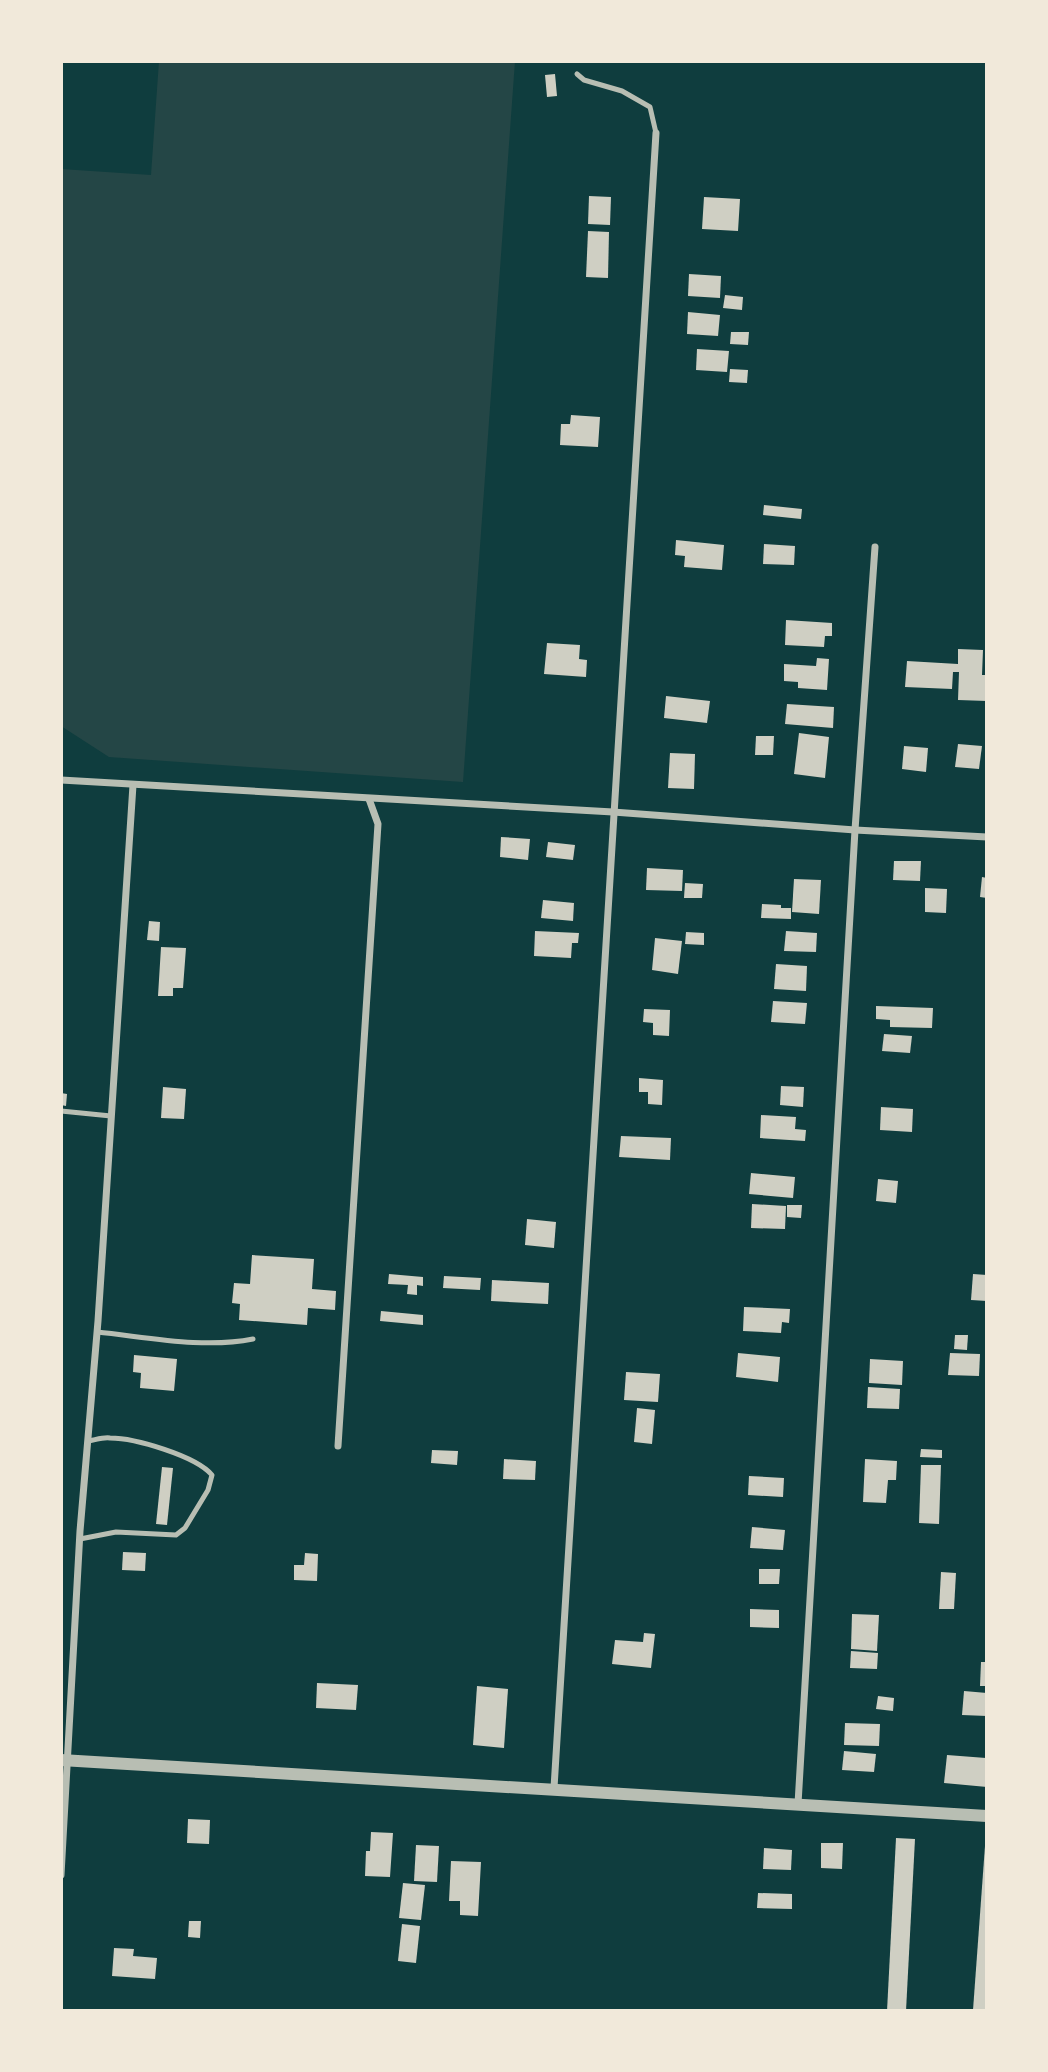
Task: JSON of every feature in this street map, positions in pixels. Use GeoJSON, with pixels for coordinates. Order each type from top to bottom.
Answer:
{"type":"FeatureCollection","features":[{"type":"Feature","properties":{"kind":"street"},"geometry":{"type":"LineString","coordinates":[[554,1788],[656,133]]}},
{"type":"Feature","properties":{"kind":"street"},"geometry":{"type":"LineString","coordinates":[[797,1804],[855,830],[875,547]]}},
{"type":"Feature","properties":{"kind":"street"},"geometry":{"type":"LineString","coordinates":[[61,780],[613,811],[855,830],[987,837]]}},
{"type":"Feature","properties":{"kind":"street"},"geometry":{"type":"LineString","coordinates":[[61,1875],[65,1760],[97,1332],[133,785]]}},
{"type":"Feature","properties":{"kind":"street"},"geometry":{"type":"LineString","coordinates":[[338,1446],[378,824],[369,799]]}},
{"type":"Feature","properties":{"kind":"street"},"geometry":{"type":"LineString","coordinates":[[65,1760],[987,1816]]}},
{"type":"Feature","properties":{"kind":"lane"},"geometry":{"type":"LineString","coordinates":[[577,74],[584,80],[622,91],[650,107],[656,133]]}},
{"type":"Feature","properties":{"kind":"lane"},"geometry":{"type":"LineString","coordinates":[[61,1111],[111,1116]]}},
{"type":"Feature","properties":{"kind":"lane"},"geometry":{"type":"LineString","coordinates":[[97,1332],[195,1341],[239,1342],[253,1339]]}},
{"type":"Feature","properties":{"kind":"lane"},"geometry":{"type":"LineString","coordinates":[[80,1539],[116,1532],[176,1535],[185,1528],[208,1490],[212,1475],[193,1460],[155,1446],[109,1437],[88,1441]]}},
{"type":"Feature","properties":{"kind":"shaded area"},"geometry":{"type":"Polygon","coordinates":[[[159,61],[515,61],[463,782],[109,757],[61,726],[61,169],[151,175],[159,61]]]}},
{"type":"Feature","properties":{"kind":"building"},"geometry":{"type":"Polygon","coordinates":[[[555,74],[557,96],[547,97],[545,75],[555,74]]]}},
{"type":"Feature","properties":{"kind":"building"},"geometry":{"type":"Polygon","coordinates":[[[589,196],[611,197],[610,225],[588,224],[589,196]]]}},
{"type":"Feature","properties":{"kind":"building"},"geometry":{"type":"Polygon","coordinates":[[[704,197],[740,199],[738,231],[702,229],[704,197]]]}},
{"type":"Feature","properties":{"kind":"building"},"geometry":{"type":"Polygon","coordinates":[[[588,231],[609,232],[608,278],[586,277],[588,231]]]}},
{"type":"Feature","properties":{"kind":"building"},"geometry":{"type":"Polygon","coordinates":[[[689,274],[721,276],[720,298],[688,296],[689,274]]]}},
{"type":"Feature","properties":{"kind":"building"},"geometry":{"type":"Polygon","coordinates":[[[725,295],[743,297],[742,310],[723,308],[725,295]]]}},
{"type":"Feature","properties":{"kind":"building"},"geometry":{"type":"Polygon","coordinates":[[[688,312],[720,315],[718,336],[687,334],[688,312]]]}},
{"type":"Feature","properties":{"kind":"building"},"geometry":{"type":"Polygon","coordinates":[[[731,332],[749,332],[748,345],[730,344],[731,332]]]}},
{"type":"Feature","properties":{"kind":"building"},"geometry":{"type":"Polygon","coordinates":[[[697,349],[729,351],[727,372],[696,370],[697,349]]]}},
{"type":"Feature","properties":{"kind":"building"},"geometry":{"type":"Polygon","coordinates":[[[730,369],[748,370],[747,383],[729,382],[730,369]]]}},
{"type":"Feature","properties":{"kind":"building"},"geometry":{"type":"Polygon","coordinates":[[[571,415],[600,417],[598,447],[560,445],[561,424],[570,424],[571,415]]]}},
{"type":"Feature","properties":{"kind":"building"},"geometry":{"type":"Polygon","coordinates":[[[764,505],[802,509],[801,519],[763,515],[764,505]]]}},
{"type":"Feature","properties":{"kind":"building"},"geometry":{"type":"Polygon","coordinates":[[[676,540],[724,545],[722,570],[684,567],[685,556],[675,555],[676,540]]]}},
{"type":"Feature","properties":{"kind":"building"},"geometry":{"type":"Polygon","coordinates":[[[764,544],[795,546],[794,565],[763,564],[764,544]]]}},
{"type":"Feature","properties":{"kind":"building"},"geometry":{"type":"Polygon","coordinates":[[[786,620],[832,623],[832,636],[825,636],[824,647],[785,645],[786,620]]]}},
{"type":"Feature","properties":{"kind":"building"},"geometry":{"type":"Polygon","coordinates":[[[547,643],[580,645],[579,659],[587,660],[586,677],[544,674],[547,643]]]}},
{"type":"Feature","properties":{"kind":"building"},"geometry":{"type":"Polygon","coordinates":[[[958,649],[983,650],[982,675],[987,675],[987,701],[958,700],[959,672],[953,672],[952,689],[905,687],[907,661],[958,664],[958,649]]]}},
{"type":"Feature","properties":{"kind":"building"},"geometry":{"type":"Polygon","coordinates":[[[817,658],[829,659],[827,690],[798,688],[798,682],[784,681],[784,664],[816,666],[817,658]]]}},
{"type":"Feature","properties":{"kind":"building"},"geometry":{"type":"Polygon","coordinates":[[[666,696],[710,701],[707,723],[664,718],[666,696]]]}},
{"type":"Feature","properties":{"kind":"building"},"geometry":{"type":"Polygon","coordinates":[[[787,704],[834,707],[833,728],[785,724],[787,704]]]}},
{"type":"Feature","properties":{"kind":"building"},"geometry":{"type":"Polygon","coordinates":[[[799,733],[829,737],[825,778],[794,774],[799,733]]]}},
{"type":"Feature","properties":{"kind":"building"},"geometry":{"type":"Polygon","coordinates":[[[756,736],[774,736],[773,755],[755,755],[756,736]]]}},
{"type":"Feature","properties":{"kind":"building"},"geometry":{"type":"Polygon","coordinates":[[[958,744],[982,746],[979,769],[955,767],[958,744]]]}},
{"type":"Feature","properties":{"kind":"building"},"geometry":{"type":"Polygon","coordinates":[[[904,746],[928,748],[926,772],[902,769],[904,746]]]}},
{"type":"Feature","properties":{"kind":"building"},"geometry":{"type":"Polygon","coordinates":[[[670,753],[695,754],[694,789],[668,788],[670,753]]]}},
{"type":"Feature","properties":{"kind":"building"},"geometry":{"type":"Polygon","coordinates":[[[501,837],[530,839],[528,860],[500,857],[501,837]]]}},
{"type":"Feature","properties":{"kind":"building"},"geometry":{"type":"Polygon","coordinates":[[[548,842],[575,845],[573,860],[546,857],[548,842]]]}},
{"type":"Feature","properties":{"kind":"building"},"geometry":{"type":"Polygon","coordinates":[[[894,861],[921,861],[920,881],[893,880],[894,861]]]}},
{"type":"Feature","properties":{"kind":"building"},"geometry":{"type":"Polygon","coordinates":[[[647,868],[683,870],[682,891],[646,890],[647,868]]]}},
{"type":"Feature","properties":{"kind":"building"},"geometry":{"type":"Polygon","coordinates":[[[982,877],[987,878],[987,898],[980,897],[982,877]]]}},
{"type":"Feature","properties":{"kind":"building"},"geometry":{"type":"Polygon","coordinates":[[[794,879],[821,880],[819,914],[792,912],[794,879]]]}},
{"type":"Feature","properties":{"kind":"building"},"geometry":{"type":"Polygon","coordinates":[[[685,883],[703,884],[702,898],[684,898],[685,883]]]}},
{"type":"Feature","properties":{"kind":"building"},"geometry":{"type":"Polygon","coordinates":[[[925,888],[947,889],[946,913],[925,912],[925,888]]]}},
{"type":"Feature","properties":{"kind":"building"},"geometry":{"type":"Polygon","coordinates":[[[543,900],[574,903],[573,921],[541,918],[543,900]]]}},
{"type":"Feature","properties":{"kind":"building"},"geometry":{"type":"Polygon","coordinates":[[[762,904],[791,908],[791,919],[761,918],[762,904]]]}},
{"type":"Feature","properties":{"kind":"building"},"geometry":{"type":"Polygon","coordinates":[[[149,921],[160,922],[159,941],[147,940],[149,921]]]}},
{"type":"Feature","properties":{"kind":"building"},"geometry":{"type":"Polygon","coordinates":[[[535,931],[579,933],[578,943],[572,943],[571,958],[534,956],[535,931]]]}},
{"type":"Feature","properties":{"kind":"building"},"geometry":{"type":"Polygon","coordinates":[[[786,931],[817,933],[816,952],[784,951],[786,931]]]}},
{"type":"Feature","properties":{"kind":"building"},"geometry":{"type":"Polygon","coordinates":[[[686,932],[704,933],[704,945],[685,944],[686,932]]]}},
{"type":"Feature","properties":{"kind":"building"},"geometry":{"type":"Polygon","coordinates":[[[655,938],[682,941],[678,974],[652,970],[655,938]]]}},
{"type":"Feature","properties":{"kind":"building"},"geometry":{"type":"Polygon","coordinates":[[[161,947],[186,948],[183,988],[173,988],[173,996],[158,996],[161,947]]]}},
{"type":"Feature","properties":{"kind":"building"},"geometry":{"type":"Polygon","coordinates":[[[776,964],[807,966],[806,991],[774,989],[776,964]]]}},
{"type":"Feature","properties":{"kind":"building"},"geometry":{"type":"Polygon","coordinates":[[[773,1001],[807,1003],[805,1024],[771,1022],[773,1001]]]}},
{"type":"Feature","properties":{"kind":"building"},"geometry":{"type":"Polygon","coordinates":[[[876,1006],[933,1008],[932,1028],[890,1027],[890,1020],[876,1019],[876,1006]]]}},
{"type":"Feature","properties":{"kind":"building"},"geometry":{"type":"Polygon","coordinates":[[[644,1009],[670,1010],[669,1036],[653,1035],[653,1023],[643,1022],[644,1009]]]}},
{"type":"Feature","properties":{"kind":"building"},"geometry":{"type":"Polygon","coordinates":[[[884,1034],[912,1036],[910,1053],[882,1051],[884,1034]]]}},
{"type":"Feature","properties":{"kind":"building"},"geometry":{"type":"Polygon","coordinates":[[[639,1078],[663,1080],[662,1105],[648,1104],[648,1092],[639,1092],[639,1078]]]}},
{"type":"Feature","properties":{"kind":"building"},"geometry":{"type":"Polygon","coordinates":[[[781,1086],[804,1087],[803,1107],[780,1105],[781,1086]]]}},
{"type":"Feature","properties":{"kind":"building"},"geometry":{"type":"Polygon","coordinates":[[[163,1087],[186,1089],[184,1119],[161,1118],[163,1087]]]}},
{"type":"Feature","properties":{"kind":"building"},"geometry":{"type":"Polygon","coordinates":[[[61,1093],[67,1094],[66,1106],[61,1105],[61,1093]]]}},
{"type":"Feature","properties":{"kind":"building"},"geometry":{"type":"Polygon","coordinates":[[[881,1107],[913,1109],[912,1132],[880,1130],[881,1107]]]}},
{"type":"Feature","properties":{"kind":"building"},"geometry":{"type":"Polygon","coordinates":[[[761,1115],[796,1117],[795,1129],[806,1130],[805,1141],[760,1138],[761,1115]]]}},
{"type":"Feature","properties":{"kind":"building"},"geometry":{"type":"Polygon","coordinates":[[[621,1136],[671,1138],[670,1160],[619,1157],[621,1136]]]}},
{"type":"Feature","properties":{"kind":"building"},"geometry":{"type":"Polygon","coordinates":[[[751,1173],[795,1177],[793,1198],[749,1194],[751,1173]]]}},
{"type":"Feature","properties":{"kind":"building"},"geometry":{"type":"Polygon","coordinates":[[[878,1179],[898,1181],[896,1203],[876,1201],[878,1179]]]}},
{"type":"Feature","properties":{"kind":"building"},"geometry":{"type":"Polygon","coordinates":[[[752,1204],[786,1206],[785,1229],[751,1228],[752,1204]]]}},
{"type":"Feature","properties":{"kind":"building"},"geometry":{"type":"Polygon","coordinates":[[[787,1205],[802,1205],[801,1218],[787,1217],[787,1205]]]}},
{"type":"Feature","properties":{"kind":"building"},"geometry":{"type":"Polygon","coordinates":[[[527,1219],[556,1222],[554,1248],[525,1245],[527,1219]]]}},
{"type":"Feature","properties":{"kind":"building"},"geometry":{"type":"Polygon","coordinates":[[[252,1255],[314,1259],[312,1289],[336,1291],[335,1310],[308,1308],[307,1325],[239,1320],[240,1304],[232,1303],[234,1283],[250,1284],[252,1255]]]}},
{"type":"Feature","properties":{"kind":"building"},"geometry":{"type":"Polygon","coordinates":[[[389,1274],[423,1277],[423,1286],[417,1285],[417,1295],[407,1294],[408,1285],[388,1284],[389,1274]]]}},
{"type":"Feature","properties":{"kind":"building"},"geometry":{"type":"Polygon","coordinates":[[[973,1274],[987,1275],[987,1301],[971,1300],[973,1274]]]}},
{"type":"Feature","properties":{"kind":"building"},"geometry":{"type":"Polygon","coordinates":[[[444,1276],[481,1278],[480,1290],[443,1288],[444,1276]]]}},
{"type":"Feature","properties":{"kind":"building"},"geometry":{"type":"Polygon","coordinates":[[[492,1280],[549,1283],[548,1304],[491,1301],[492,1280]]]}},
{"type":"Feature","properties":{"kind":"building"},"geometry":{"type":"Polygon","coordinates":[[[744,1307],[790,1309],[789,1323],[782,1322],[781,1333],[743,1331],[744,1307]]]}},
{"type":"Feature","properties":{"kind":"building"},"geometry":{"type":"Polygon","coordinates":[[[381,1311],[423,1315],[423,1325],[380,1321],[381,1311]]]}},
{"type":"Feature","properties":{"kind":"building"},"geometry":{"type":"Polygon","coordinates":[[[955,1335],[968,1335],[967,1350],[954,1349],[955,1335]]]}},
{"type":"Feature","properties":{"kind":"building"},"geometry":{"type":"Polygon","coordinates":[[[738,1353],[780,1357],[778,1382],[736,1377],[738,1353]]]}},
{"type":"Feature","properties":{"kind":"building"},"geometry":{"type":"Polygon","coordinates":[[[950,1353],[980,1354],[979,1376],[948,1375],[950,1353]]]}},
{"type":"Feature","properties":{"kind":"building"},"geometry":{"type":"Polygon","coordinates":[[[134,1355],[177,1359],[174,1391],[140,1388],[141,1373],[133,1372],[134,1355]]]}},
{"type":"Feature","properties":{"kind":"building"},"geometry":{"type":"Polygon","coordinates":[[[870,1359],[903,1361],[902,1385],[869,1383],[870,1359]]]}},
{"type":"Feature","properties":{"kind":"building"},"geometry":{"type":"Polygon","coordinates":[[[626,1372],[660,1374],[658,1402],[624,1400],[626,1372]]]}},
{"type":"Feature","properties":{"kind":"building"},"geometry":{"type":"Polygon","coordinates":[[[868,1387],[900,1389],[899,1409],[867,1408],[868,1387]]]}},
{"type":"Feature","properties":{"kind":"building"},"geometry":{"type":"Polygon","coordinates":[[[637,1408],[655,1410],[652,1444],[634,1442],[637,1408]]]}},
{"type":"Feature","properties":{"kind":"building"},"geometry":{"type":"Polygon","coordinates":[[[921,1449],[942,1450],[942,1458],[920,1457],[921,1449]]]}},
{"type":"Feature","properties":{"kind":"building"},"geometry":{"type":"Polygon","coordinates":[[[432,1450],[458,1451],[457,1465],[431,1463],[432,1450]]]}},
{"type":"Feature","properties":{"kind":"building"},"geometry":{"type":"Polygon","coordinates":[[[504,1459],[536,1461],[535,1480],[503,1479],[504,1459]]]}},
{"type":"Feature","properties":{"kind":"building"},"geometry":{"type":"Polygon","coordinates":[[[865,1459],[897,1461],[896,1480],[888,1480],[886,1503],[863,1502],[865,1459]]]}},
{"type":"Feature","properties":{"kind":"building"},"geometry":{"type":"Polygon","coordinates":[[[921,1465],[941,1465],[939,1524],[919,1523],[921,1465]]]}},
{"type":"Feature","properties":{"kind":"building"},"geometry":{"type":"Polygon","coordinates":[[[162,1467],[173,1468],[167,1525],[156,1524],[162,1467]]]}},
{"type":"Feature","properties":{"kind":"building"},"geometry":{"type":"Polygon","coordinates":[[[749,1476],[784,1478],[783,1497],[748,1495],[749,1476]]]}},
{"type":"Feature","properties":{"kind":"building"},"geometry":{"type":"Polygon","coordinates":[[[752,1527],[785,1530],[783,1550],[750,1548],[752,1527]]]}},
{"type":"Feature","properties":{"kind":"building"},"geometry":{"type":"Polygon","coordinates":[[[123,1552],[146,1553],[145,1571],[122,1570],[123,1552]]]}},
{"type":"Feature","properties":{"kind":"building"},"geometry":{"type":"Polygon","coordinates":[[[305,1553],[318,1554],[317,1581],[294,1580],[294,1565],[304,1565],[305,1553]]]}},
{"type":"Feature","properties":{"kind":"building"},"geometry":{"type":"Polygon","coordinates":[[[759,1569],[780,1569],[779,1584],[759,1584],[759,1569]]]}},
{"type":"Feature","properties":{"kind":"building"},"geometry":{"type":"Polygon","coordinates":[[[941,1572],[956,1573],[954,1609],[939,1609],[941,1572]]]}},
{"type":"Feature","properties":{"kind":"building"},"geometry":{"type":"Polygon","coordinates":[[[750,1609],[779,1610],[779,1628],[750,1627],[750,1609]]]}},
{"type":"Feature","properties":{"kind":"building"},"geometry":{"type":"Polygon","coordinates":[[[852,1614],[879,1615],[877,1651],[851,1649],[852,1614]]]}},
{"type":"Feature","properties":{"kind":"building"},"geometry":{"type":"Polygon","coordinates":[[[644,1633],[655,1634],[651,1668],[612,1664],[615,1640],[643,1642],[644,1633]]]}},
{"type":"Feature","properties":{"kind":"building"},"geometry":{"type":"Polygon","coordinates":[[[851,1651],[878,1653],[877,1669],[850,1668],[851,1651]]]}},
{"type":"Feature","properties":{"kind":"building"},"geometry":{"type":"Polygon","coordinates":[[[981,1662],[987,1662],[987,1686],[980,1686],[981,1662]]]}},
{"type":"Feature","properties":{"kind":"building"},"geometry":{"type":"Polygon","coordinates":[[[317,1683],[358,1685],[356,1710],[316,1708],[317,1683]]]}},
{"type":"Feature","properties":{"kind":"building"},"geometry":{"type":"Polygon","coordinates":[[[477,1686],[508,1689],[504,1748],[473,1745],[477,1686]]]}},
{"type":"Feature","properties":{"kind":"building"},"geometry":{"type":"Polygon","coordinates":[[[964,1691],[987,1693],[987,1716],[962,1715],[964,1691]]]}},
{"type":"Feature","properties":{"kind":"building"},"geometry":{"type":"Polygon","coordinates":[[[878,1696],[894,1698],[893,1711],[876,1709],[878,1696]]]}},
{"type":"Feature","properties":{"kind":"building"},"geometry":{"type":"Polygon","coordinates":[[[845,1723],[880,1724],[879,1746],[844,1745],[845,1723]]]}},
{"type":"Feature","properties":{"kind":"building"},"geometry":{"type":"Polygon","coordinates":[[[844,1751],[876,1754],[874,1772],[842,1770],[844,1751]]]}},
{"type":"Feature","properties":{"kind":"building"},"geometry":{"type":"Polygon","coordinates":[[[947,1755],[986,1758],[987,1787],[944,1783],[947,1755]]]}},
{"type":"Feature","properties":{"kind":"building"},"geometry":{"type":"Polygon","coordinates":[[[188,1819],[210,1820],[209,1844],[187,1843],[188,1819]]]}},
{"type":"Feature","properties":{"kind":"building"},"geometry":{"type":"Polygon","coordinates":[[[371,1832],[393,1833],[390,1877],[365,1876],[366,1851],[370,1851],[371,1832]]]}},
{"type":"Feature","properties":{"kind":"building"},"geometry":{"type":"Polygon","coordinates":[[[896,1838],[915,1839],[906,2011],[887,2011],[896,1838]]]}},
{"type":"Feature","properties":{"kind":"building"},"geometry":{"type":"Polygon","coordinates":[[[821,1843],[843,1843],[842,1869],[821,1868],[821,1843]]]}},
{"type":"Feature","properties":{"kind":"building"},"geometry":{"type":"Polygon","coordinates":[[[416,1845],[439,1846],[437,1882],[414,1881],[416,1845]]]}},
{"type":"Feature","properties":{"kind":"building"},"geometry":{"type":"Polygon","coordinates":[[[985,1846],[987,2011],[980,2011],[973,2010],[985,1846]]]}},
{"type":"Feature","properties":{"kind":"building"},"geometry":{"type":"Polygon","coordinates":[[[764,1848],[792,1850],[791,1870],[763,1869],[764,1848]]]}},
{"type":"Feature","properties":{"kind":"building"},"geometry":{"type":"Polygon","coordinates":[[[451,1861],[481,1862],[478,1916],[460,1915],[460,1901],[449,1901],[451,1861]]]}},
{"type":"Feature","properties":{"kind":"building"},"geometry":{"type":"Polygon","coordinates":[[[403,1883],[425,1885],[421,1920],[399,1918],[403,1883]]]}},
{"type":"Feature","properties":{"kind":"building"},"geometry":{"type":"Polygon","coordinates":[[[758,1893],[792,1894],[792,1909],[757,1908],[758,1893]]]}},
{"type":"Feature","properties":{"kind":"building"},"geometry":{"type":"Polygon","coordinates":[[[189,1921],[201,1921],[200,1938],[188,1937],[189,1921]]]}},
{"type":"Feature","properties":{"kind":"building"},"geometry":{"type":"Polygon","coordinates":[[[402,1924],[420,1926],[416,1963],[398,1961],[402,1924]]]}},
{"type":"Feature","properties":{"kind":"building"},"geometry":{"type":"Polygon","coordinates":[[[114,1948],[134,1949],[133,1956],[157,1958],[155,1979],[112,1976],[114,1948]]]}}]}
